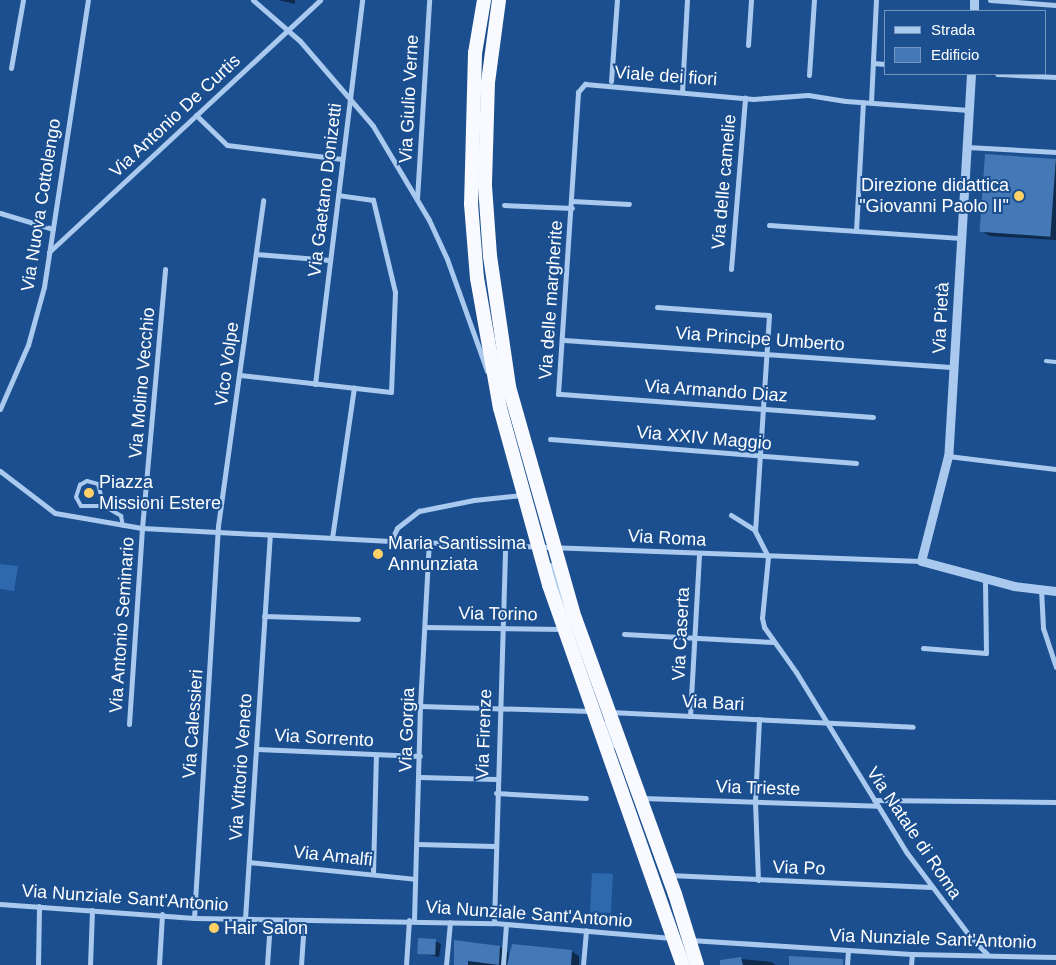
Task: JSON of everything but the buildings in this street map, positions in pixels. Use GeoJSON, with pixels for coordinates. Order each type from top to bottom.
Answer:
{"type":"FeatureCollection","features":[{"type":"Feature","properties":{"kind":"highway"},"geometry":{"type":"LineString","coordinates":[[484,0],[475,53],[471,204],[476,278],[498,399],[549,585],[683,965]]}},
{"type":"Feature","properties":{"kind":"highway"},"geometry":{"type":"LineString","coordinates":[[499,0],[488,82],[485,186],[490,256],[509,387],[575,618],[675,894],[698,965]]}},
{"type":"Feature","properties":{"kind":"street"},"geometry":{"type":"LineString","coordinates":[[11,68],[23,0]]}},
{"type":"Feature","properties":{"kind":"street","name":"Via Nuova Cottolengo"},"geometry":{"type":"LineString","coordinates":[[0,409],[28,345],[44,288],[88,0]]}},
{"type":"Feature","properties":{"kind":"street"},"geometry":{"type":"LineString","coordinates":[[253,0],[265,8],[287,29],[350,96],[373,126],[417,199],[454,277],[600,712],[637,798],[691,940],[698,965]]}},
{"type":"Feature","properties":{"kind":"street","name":"Via Antonio De Curtis"},"geometry":{"type":"LineString","coordinates":[[49,253],[320,0]]}},
{"type":"Feature","properties":{"kind":"street","name":"Via Gaetano Donizetti"},"geometry":{"type":"LineString","coordinates":[[315,384],[362,0]]}},
{"type":"Feature","properties":{"kind":"street","name":"Via Giulio Verne"},"geometry":{"type":"LineString","coordinates":[[417,199],[428,0]]}},
{"type":"Feature","properties":{"kind":"street"},"geometry":{"type":"LineString","coordinates":[[611,82],[617,0]]}},
{"type":"Feature","properties":{"kind":"street"},"geometry":{"type":"LineString","coordinates":[[682,92],[687,0]]}},
{"type":"Feature","properties":{"kind":"street"},"geometry":{"type":"LineString","coordinates":[[748,45],[751,0]]}},
{"type":"Feature","properties":{"kind":"street"},"geometry":{"type":"LineString","coordinates":[[809,75],[814,0]]}},
{"type":"Feature","properties":{"kind":"street"},"geometry":{"type":"LineString","coordinates":[[876,0],[871,102],[969,110]]}},
{"type":"Feature","properties":{"kind":"street"},"geometry":{"type":"LineString","coordinates":[[990,0],[1056,4]]}},
{"type":"Feature","properties":{"kind":"street"},"geometry":{"type":"LineString","coordinates":[[873,63],[884,64]]}},
{"type":"Feature","properties":{"kind":"street","name":"Via Pietà"},"geometry":{"type":"LineString","coordinates":[[921,561],[948,456],[971,75]]}},
{"type":"Feature","properties":{"kind":"street"},"geometry":{"type":"LineString","coordinates":[[1017,75],[1056,77]]}},
{"type":"Feature","properties":{"kind":"street","name":"Viale dei fiori"},"geometry":{"type":"LineString","coordinates":[[585,84],[745,98],[808,95],[871,102]]}},
{"type":"Feature","properties":{"kind":"street","name":"Via delle margherite"},"geometry":{"type":"LineString","coordinates":[[558,394],[564,340],[578,92],[585,84]]}},
{"type":"Feature","properties":{"kind":"street","name":"Via delle camelie"},"geometry":{"type":"LineString","coordinates":[[731,269],[745,98]]}},
{"type":"Feature","properties":{"kind":"street"},"geometry":{"type":"LineString","coordinates":[[856,231],[863,102]]}},
{"type":"Feature","properties":{"kind":"street"},"geometry":{"type":"LineString","coordinates":[[196,115],[227,145],[342,159]]}},
{"type":"Feature","properties":{"kind":"street"},"geometry":{"type":"LineString","coordinates":[[967,147],[1056,152]]}},
{"type":"Feature","properties":{"kind":"street"},"geometry":{"type":"LineString","coordinates":[[240,375],[392,392],[395,292],[374,200],[338,195]]}},
{"type":"Feature","properties":{"kind":"street","name":"Vico Volpe"},"geometry":{"type":"LineString","coordinates":[[219,532],[263,200]]}},
{"type":"Feature","properties":{"kind":"street","name":"Via delle margherite"},"geometry":{"type":"LineString","coordinates":[[504,205],[629,204]]}},
{"type":"Feature","properties":{"kind":"street"},"geometry":{"type":"LineString","coordinates":[[0,213],[53,229]]}},
{"type":"Feature","properties":{"kind":"street"},"geometry":{"type":"LineString","coordinates":[[769,225],[962,238]]}},
{"type":"Feature","properties":{"kind":"street"},"geometry":{"type":"LineString","coordinates":[[256,254],[330,260]]}},
{"type":"Feature","properties":{"kind":"street","name":"Via Molino Vecchio"},"geometry":{"type":"LineString","coordinates":[[142,528],[165,270]]}},
{"type":"Feature","properties":{"kind":"street"},"geometry":{"type":"LineString","coordinates":[[657,307],[769,315],[755,531]]}},
{"type":"Feature","properties":{"kind":"street","name":"Via Principe Umberto"},"geometry":{"type":"LineString","coordinates":[[564,340],[954,367]]}},
{"type":"Feature","properties":{"kind":"street"},"geometry":{"type":"LineString","coordinates":[[332,538],[354,388]]}},
{"type":"Feature","properties":{"kind":"street","name":"Via Armando Diaz"},"geometry":{"type":"LineString","coordinates":[[558,394],[872,417]]}},
{"type":"Feature","properties":{"kind":"street","name":"Via XXIV Maggio"},"geometry":{"type":"LineString","coordinates":[[550,439],[856,464]]}},
{"type":"Feature","properties":{"kind":"street"},"geometry":{"type":"LineString","coordinates":[[948,456],[1056,469]]}},
{"type":"Feature","properties":{"kind":"street","name":"Via Roma"},"geometry":{"type":"LineString","coordinates":[[0,471],[55,514],[142,528],[391,542],[921,561]]}},
{"type":"Feature","properties":{"kind":"street"},"geometry":{"type":"LineString","coordinates":[[391,542],[397,528],[419,511],[474,500],[527,494]]}},
{"type":"Feature","properties":{"kind":"street"},"geometry":{"type":"LineString","coordinates":[[731,515],[749,524],[755,531],[768,557]]}},
{"type":"Feature","properties":{"kind":"street","name":"Via Antonio Seminario"},"geometry":{"type":"LineString","coordinates":[[129,724],[142,528]]}},
{"type":"Feature","properties":{"kind":"street","name":"Via Calessieri"},"geometry":{"type":"LineString","coordinates":[[194,918],[219,532]]}},
{"type":"Feature","properties":{"kind":"street","name":"Via Vittorio Veneto"},"geometry":{"type":"LineString","coordinates":[[245,919],[270,534]]}},
{"type":"Feature","properties":{"kind":"street","name":"Via Gorgia"},"geometry":{"type":"LineString","coordinates":[[406,965],[417,844],[420,706],[429,542]]}},
{"type":"Feature","properties":{"kind":"street","name":"Via Firenze"},"geometry":{"type":"LineString","coordinates":[[494,923],[494,846],[505,545]]}},
{"type":"Feature","properties":{"kind":"street","name":"Via Caserta"},"geometry":{"type":"LineString","coordinates":[[690,716],[699,554]]}},
{"type":"Feature","properties":{"kind":"street","name":"Via Natale di Roma"},"geometry":{"type":"LineString","coordinates":[[768,557],[762,618],[774,642],[931,887],[972,940],[987,954]]}},
{"type":"Feature","properties":{"kind":"street"},"geometry":{"type":"LineString","coordinates":[[921,561],[985,579],[1056,590]]}},
{"type":"Feature","properties":{"kind":"street"},"geometry":{"type":"LineString","coordinates":[[923,648],[986,653],[985,579]]}},
{"type":"Feature","properties":{"kind":"street"},"geometry":{"type":"LineString","coordinates":[[1041,589],[1042,628],[1056,667]]}},
{"type":"Feature","properties":{"kind":"street"},"geometry":{"type":"LineString","coordinates":[[264,616],[358,619]]}},
{"type":"Feature","properties":{"kind":"street","name":"Via Torino"},"geometry":{"type":"LineString","coordinates":[[425,627],[571,629]]}},
{"type":"Feature","properties":{"kind":"street"},"geometry":{"type":"LineString","coordinates":[[624,634],[774,642]]}},
{"type":"Feature","properties":{"kind":"street","name":"Via Bari"},"geometry":{"type":"LineString","coordinates":[[420,706],[826,722]]}},
{"type":"Feature","properties":{"kind":"street"},"geometry":{"type":"LineString","coordinates":[[758,880],[755,802],[759,719]]}},
{"type":"Feature","properties":{"kind":"street"},"geometry":{"type":"LineString","coordinates":[[826,722],[913,727]]}},
{"type":"Feature","properties":{"kind":"street","name":"Via Sorrento"},"geometry":{"type":"LineString","coordinates":[[257,749],[420,756]]}},
{"type":"Feature","properties":{"kind":"street"},"geometry":{"type":"LineString","coordinates":[[374,874],[376,754]]}},
{"type":"Feature","properties":{"kind":"street"},"geometry":{"type":"LineString","coordinates":[[419,777],[496,779]]}},
{"type":"Feature","properties":{"kind":"street"},"geometry":{"type":"LineString","coordinates":[[496,793],[586,798]]}},
{"type":"Feature","properties":{"kind":"street","name":"Via Trieste"},"geometry":{"type":"LineString","coordinates":[[637,798],[878,806]]}},
{"type":"Feature","properties":{"kind":"street"},"geometry":{"type":"LineString","coordinates":[[874,800],[1056,802]]}},
{"type":"Feature","properties":{"kind":"street"},"geometry":{"type":"LineString","coordinates":[[417,844],[494,846]]}},
{"type":"Feature","properties":{"kind":"street","name":"Via Amalfi"},"geometry":{"type":"LineString","coordinates":[[249,862],[415,879]]}},
{"type":"Feature","properties":{"kind":"street","name":"Via Po"},"geometry":{"type":"LineString","coordinates":[[666,875],[931,887]]}},
{"type":"Feature","properties":{"kind":"street","name":"Via Nunziale Sant'Antonio"},"geometry":{"type":"LineString","coordinates":[[0,904],[162,914],[194,918],[304,921],[411,920],[494,923],[691,940],[912,954],[972,957],[987,954],[1056,957]]}},
{"type":"Feature","properties":{"kind":"street"},"geometry":{"type":"LineString","coordinates":[[38,965],[39,906]]}},
{"type":"Feature","properties":{"kind":"street"},"geometry":{"type":"LineString","coordinates":[[90,965],[92,910]]}},
{"type":"Feature","properties":{"kind":"street"},"geometry":{"type":"LineString","coordinates":[[159,965],[162,914]]}},
{"type":"Feature","properties":{"kind":"street"},"geometry":{"type":"LineString","coordinates":[[267,965],[270,920]]}},
{"type":"Feature","properties":{"kind":"street"},"geometry":{"type":"LineString","coordinates":[[301,965],[304,921]]}},
{"type":"Feature","properties":{"kind":"street"},"geometry":{"type":"LineString","coordinates":[[446,965],[450,922]]}},
{"type":"Feature","properties":{"kind":"street"},"geometry":{"type":"LineString","coordinates":[[503,965],[506,924]]}},
{"type":"Feature","properties":{"kind":"street"},"geometry":{"type":"LineString","coordinates":[[583,965],[586,930]]}},
{"type":"Feature","properties":{"kind":"street"},"geometry":{"type":"LineString","coordinates":[[847,965],[848,950]]}},
{"type":"Feature","properties":{"kind":"street"},"geometry":{"type":"LineString","coordinates":[[911,965],[912,954]]}},
{"type":"Feature","properties":{"kind":"lane"},"geometry":{"type":"LineString","coordinates":[[1046,361],[1056,362]]}},
{"type":"Feature","properties":{"kind":"lane"},"geometry":{"type":"LineString","coordinates":[[104,506],[98,484],[87,481],[80,486],[76,497],[81,506],[104,506],[121,516],[123,526]]}},
{"type":"Feature","properties":{"kind":"shaded area"},"geometry":{"type":"Polygon","coordinates":[[[0,564],[18,566],[14,591],[0,589],[0,564]]]}},
{"type":"Feature","properties":{"kind":"shaded area"},"geometry":{"type":"Polygon","coordinates":[[[592,873],[613,874],[611,913],[590,912],[592,873]]]}},
{"type":"Feature","properties":{"kind":"place","name":"Direzione didattica \"Giovanni Paolo II\""},"geometry":{"type":"Point","coordinates":[1019,196]}},
{"type":"Feature","properties":{"kind":"place","name":"Piazza Missioni Estere"},"geometry":{"type":"Point","coordinates":[89,493]}},
{"type":"Feature","properties":{"kind":"place","name":"Maria Santissima Annunziata"},"geometry":{"type":"Point","coordinates":[378,554]}},
{"type":"Feature","properties":{"kind":"place","name":"Hair Salon"},"geometry":{"type":"Point","coordinates":[214,928]}}]}
